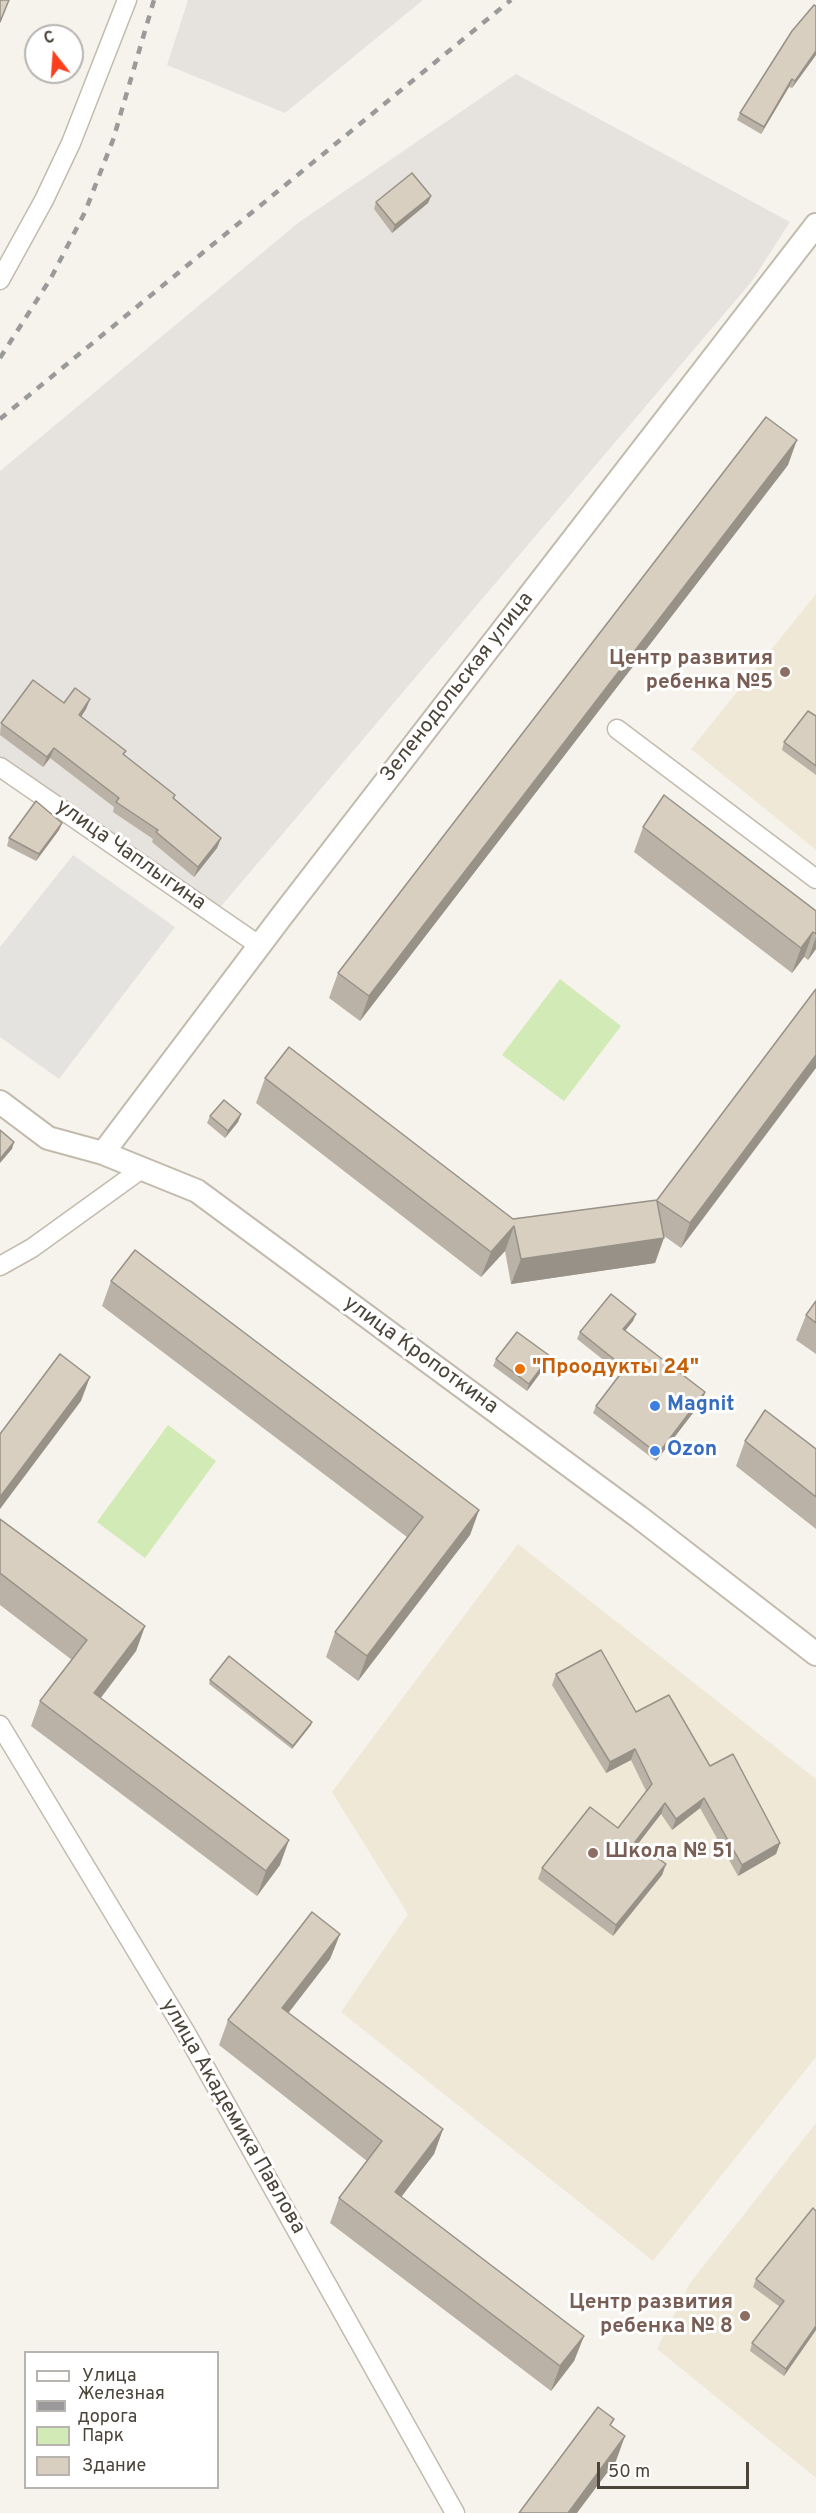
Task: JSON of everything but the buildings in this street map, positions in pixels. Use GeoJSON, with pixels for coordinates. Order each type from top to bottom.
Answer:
{"type":"FeatureCollection","features":[{"type":"Feature","properties":{"kind":"street"},"geometry":{"type":"LineString","coordinates":[[0,280],[44,200],[70,143],[127,0]]}},
{"type":"Feature","properties":{"kind":"street","name":"Зеленодольская улица"},"geometry":{"type":"LineString","coordinates":[[103,1153],[816,225]]}},
{"type":"Feature","properties":{"kind":"street"},"geometry":{"type":"LineString","coordinates":[[617,729],[816,879]]}},
{"type":"Feature","properties":{"kind":"street","name":"улица Чаплыгина"},"geometry":{"type":"LineString","coordinates":[[0,766],[260,946]]}},
{"type":"Feature","properties":{"kind":"street","name":"улица Кропоткина"},"geometry":{"type":"LineString","coordinates":[[0,1102],[48,1138],[103,1153],[196,1191],[647,1524],[816,1654]]}},
{"type":"Feature","properties":{"kind":"street"},"geometry":{"type":"LineString","coordinates":[[0,1266],[32,1248],[143,1168]]}},
{"type":"Feature","properties":{"kind":"street","name":"улица Академика Павлова"},"geometry":{"type":"LineString","coordinates":[[0,1725],[186,2033],[456,2513]]}},
{"type":"Feature","properties":{"kind":"shaded area"},"geometry":{"type":"Polygon","coordinates":[[[188,0],[423,0],[285,113],[167,65],[188,0]]]}},
{"type":"Feature","properties":{"kind":"shaded area"},"geometry":{"type":"Polygon","coordinates":[[[516,74],[790,222],[752,281],[218,910],[0,758],[0,471],[298,223],[516,74]]]}},
{"type":"Feature","properties":{"kind":"shaded area","name":"Центр развития ребенка №5"},"geometry":{"type":"Polygon","coordinates":[[[816,594],[816,850],[691,749],[816,594]]]}},
{"type":"Feature","properties":{"kind":"shaded area"},"geometry":{"type":"Polygon","coordinates":[[[73,855],[175,927],[59,1079],[0,1037],[0,947],[73,855]]]}},
{"type":"Feature","properties":{"kind":"shaded area","name":"Школа № 51"},"geometry":{"type":"Polygon","coordinates":[[[518,1544],[816,1779],[816,2057],[653,2261],[341,2012],[408,1914],[332,1792],[518,1544]]]}},
{"type":"Feature","properties":{"kind":"shaded area","name":"Центр развития ребенка № 8"},"geometry":{"type":"Polygon","coordinates":[[[816,2123],[816,2478],[657,2349],[690,2283],[816,2123]]]}},
{"type":"Feature","properties":{"kind":"green space"},"geometry":{"type":"Polygon","coordinates":[[[560,979],[621,1026],[564,1101],[502,1055],[560,979]]]}},
{"type":"Feature","properties":{"kind":"green space"},"geometry":{"type":"Polygon","coordinates":[[[168,1425],[216,1461],[145,1558],[97,1522],[168,1425]]]}},
{"type":"Feature","properties":{"kind":"railway"},"geometry":{"type":"LineString","coordinates":[[0,358],[51,278],[85,212],[113,140],[154,0]]}},
{"type":"Feature","properties":{"kind":"railway"},"geometry":{"type":"LineString","coordinates":[[0,419],[511,0]]}},
{"type":"Feature","properties":{"kind":"place","name":"Центр развития ребенка №5"},"geometry":{"type":"Point","coordinates":[785,672]}},
{"type":"Feature","properties":{"kind":"place","name":"\"Проодукты 24\""},"geometry":{"type":"Point","coordinates":[520,1369]}},
{"type":"Feature","properties":{"kind":"place","name":"Magnit"},"geometry":{"type":"Point","coordinates":[655,1406]}},
{"type":"Feature","properties":{"kind":"place","name":"Ozon"},"geometry":{"type":"Point","coordinates":[655,1451]}},
{"type":"Feature","properties":{"kind":"place","name":"Школа № 51"},"geometry":{"type":"Point","coordinates":[593,1853]}},
{"type":"Feature","properties":{"kind":"place","name":"Центр развития ребенка № 8"},"geometry":{"type":"Point","coordinates":[745,2316]}}]}
